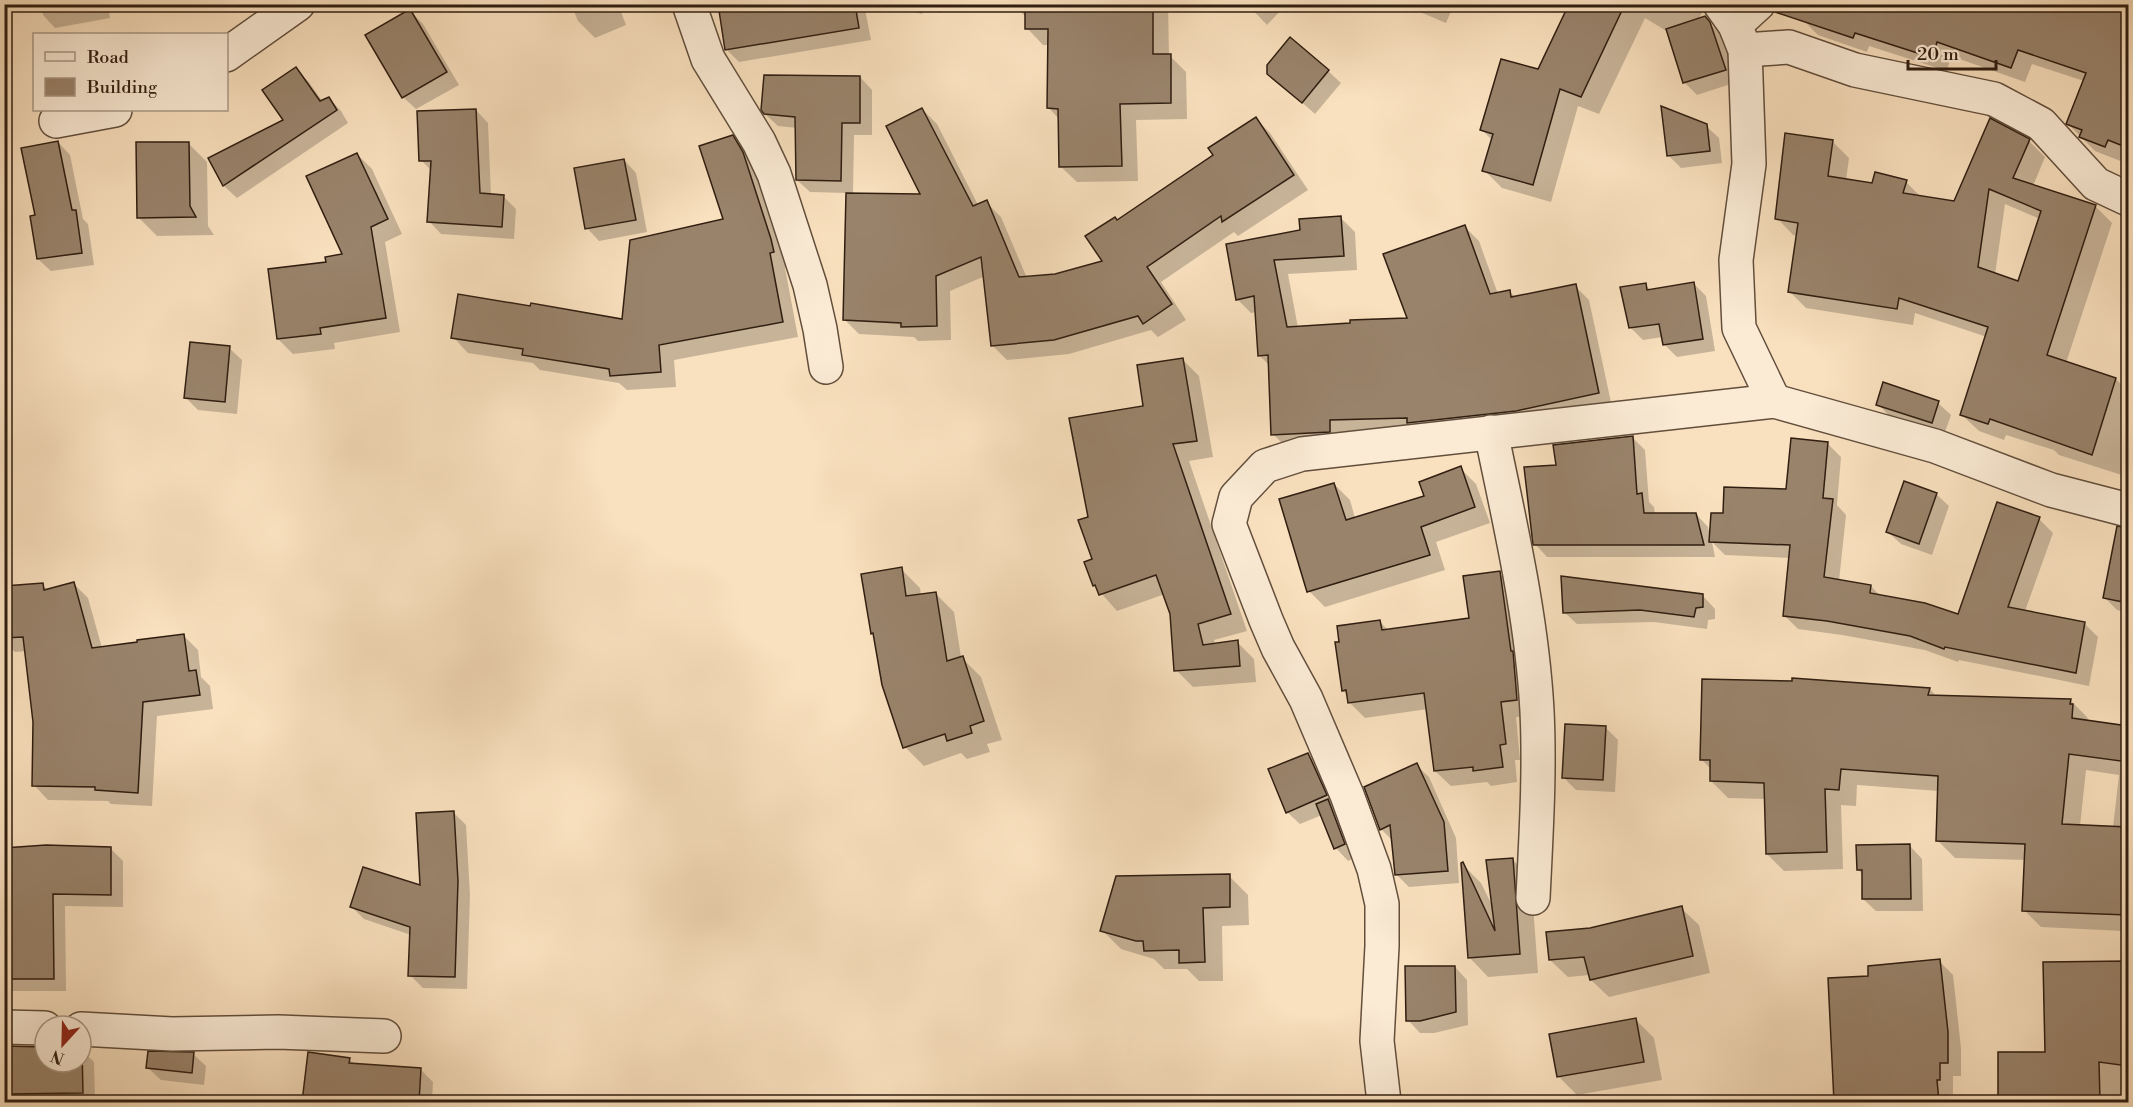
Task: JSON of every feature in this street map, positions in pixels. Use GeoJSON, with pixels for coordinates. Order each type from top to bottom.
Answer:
{"type":"FeatureCollection","features":[{"type":"Feature","properties":{"kind":"street"},"geometry":{"type":"LineString","coordinates":[[228,54],[298,4]]}},
{"type":"Feature","properties":{"kind":"street"},"geometry":{"type":"LineString","coordinates":[[689,4],[708,59],[759,142],[774,174],[810,285],[826,367]]}},
{"type":"Feature","properties":{"kind":"street"},"geometry":{"type":"LineString","coordinates":[[1739,21],[1789,47],[1855,70],[1994,99],[2041,124],[2096,184],[2128,199]]}},
{"type":"Feature","properties":{"kind":"street"},"geometry":{"type":"LineString","coordinates":[[1739,21],[1749,164],[1736,260],[1739,328],[1774,401]]}},
{"type":"Feature","properties":{"kind":"street"},"geometry":{"type":"LineString","coordinates":[[56,121],[110,111]]}},
{"type":"Feature","properties":{"kind":"street"},"geometry":{"type":"LineString","coordinates":[[1384,1102],[1377,1041],[1382,904],[1374,869],[1347,795],[1306,699],[1278,648],[1229,524],[1236,497],[1265,466],[1302,454],[1774,401],[1935,446],[2051,490],[2128,510]]}},
{"type":"Feature","properties":{"kind":"street"},"geometry":{"type":"LineString","coordinates":[[1491,432],[1519,563],[1536,697],[1539,772],[1533,898]]}},
{"type":"Feature","properties":{"kind":"street"},"geometry":{"type":"LineString","coordinates":[[4,1027],[33,1028]]}},
{"type":"Feature","properties":{"kind":"street"},"geometry":{"type":"LineString","coordinates":[[93,1030],[172,1034],[278,1032],[384,1036]]}},
{"type":"Feature","properties":{"kind":"building"},"geometry":{"type":"Polygon","coordinates":[[[718,4],[855,4],[859,28],[725,50],[718,4]]]}},
{"type":"Feature","properties":{"kind":"building"},"geometry":{"type":"Polygon","coordinates":[[[1025,4],[1153,4],[1153,54],[1171,54],[1171,103],[1120,104],[1122,166],[1059,167],[1058,109],[1047,108],[1048,29],[1025,29],[1025,4]]]}},
{"type":"Feature","properties":{"kind":"building"},"geometry":{"type":"Polygon","coordinates":[[[1569,4],[1625,4],[1581,97],[1560,89],[1533,185],[1482,171],[1493,134],[1480,130],[1501,59],[1538,69],[1569,4]]]}},
{"type":"Feature","properties":{"kind":"building"},"geometry":{"type":"Polygon","coordinates":[[[1776,4],[2128,4],[2128,132],[2123,146],[2108,140],[2105,147],[2079,137],[2082,130],[2066,124],[2086,73],[2018,50],[2011,68],[1937,42],[1933,58],[1855,33],[1853,38],[1775,12],[1776,4]]]}},
{"type":"Feature","properties":{"kind":"building"},"geometry":{"type":"Polygon","coordinates":[[[410,9],[447,72],[402,98],[365,35],[410,9]]]}},
{"type":"Feature","properties":{"kind":"building"},"geometry":{"type":"Polygon","coordinates":[[[1705,16],[1710,22],[1726,70],[1683,83],[1666,29],[1705,16]]]}},
{"type":"Feature","properties":{"kind":"building"},"geometry":{"type":"Polygon","coordinates":[[[1290,37],[1329,70],[1302,103],[1267,74],[1267,65],[1290,37]]]}},
{"type":"Feature","properties":{"kind":"building"},"geometry":{"type":"Polygon","coordinates":[[[296,67],[320,101],[329,97],[337,110],[223,186],[208,158],[283,120],[262,90],[296,67]]]}},
{"type":"Feature","properties":{"kind":"building"},"geometry":{"type":"Polygon","coordinates":[[[764,75],[860,76],[860,123],[842,123],[841,181],[796,180],[795,117],[764,114],[761,110],[764,75]]]}},
{"type":"Feature","properties":{"kind":"building"},"geometry":{"type":"Polygon","coordinates":[[[1661,106],[1707,124],[1710,151],[1667,156],[1661,106]]]}},
{"type":"Feature","properties":{"kind":"building"},"geometry":{"type":"Polygon","coordinates":[[[922,108],[973,206],[987,200],[1019,277],[1055,274],[1102,261],[1085,236],[1115,217],[1117,220],[1213,155],[1208,148],[1256,117],[1294,175],[1222,222],[1221,216],[1147,267],[1172,304],[1143,324],[1138,316],[1054,340],[991,346],[981,257],[936,276],[937,326],[901,327],[901,323],[843,320],[846,193],[920,194],[886,126],[922,108]]]}},
{"type":"Feature","properties":{"kind":"building"},"geometry":{"type":"Polygon","coordinates":[[[476,109],[480,193],[504,195],[502,227],[427,222],[431,161],[419,161],[417,111],[476,109]]]}},
{"type":"Feature","properties":{"kind":"building"},"geometry":{"type":"Polygon","coordinates":[[[1990,118],[2030,139],[2013,178],[2096,205],[2047,355],[2116,378],[2092,455],[1990,419],[1988,424],[1960,415],[1988,327],[1899,298],[1897,309],[1788,292],[1798,223],[1775,219],[1785,133],[1833,140],[1828,176],[1872,183],[1875,172],[1907,180],[1903,193],[1954,201],[1990,118]],[[1989,189],[1978,267],[2018,281],[2041,211],[1989,189]]]}},
{"type":"Feature","properties":{"kind":"building"},"geometry":{"type":"Polygon","coordinates":[[[733,135],[743,152],[771,239],[774,252],[770,253],[783,322],[659,345],[661,372],[610,376],[609,369],[522,355],[523,349],[451,338],[458,294],[530,306],[531,303],[622,319],[630,240],[723,219],[699,146],[733,135]]]}},
{"type":"Feature","properties":{"kind":"building"},"geometry":{"type":"Polygon","coordinates":[[[58,141],[72,210],[76,210],[82,253],[37,259],[30,216],[35,215],[21,148],[58,141]]]}},
{"type":"Feature","properties":{"kind":"building"},"geometry":{"type":"Polygon","coordinates":[[[136,142],[189,142],[190,206],[196,217],[137,218],[136,142]]]}},
{"type":"Feature","properties":{"kind":"building"},"geometry":{"type":"Polygon","coordinates":[[[357,153],[388,219],[371,227],[386,318],[320,328],[321,334],[277,339],[268,269],[326,262],[325,257],[342,254],[306,176],[357,153]]]}},
{"type":"Feature","properties":{"kind":"building"},"geometry":{"type":"Polygon","coordinates":[[[624,159],[636,220],[585,229],[574,168],[624,159]]]}},
{"type":"Feature","properties":{"kind":"building"},"geometry":{"type":"Polygon","coordinates":[[[1341,216],[1344,256],[1274,260],[1287,327],[1350,323],[1350,320],[1407,318],[1383,254],[1465,225],[1490,294],[1510,290],[1511,297],[1576,284],[1599,393],[1516,411],[1407,423],[1407,418],[1330,420],[1330,432],[1271,435],[1268,355],[1258,356],[1254,296],[1236,300],[1226,244],[1300,230],[1299,219],[1341,216]]]}},
{"type":"Feature","properties":{"kind":"building"},"geometry":{"type":"Polygon","coordinates":[[[1694,282],[1703,339],[1663,345],[1659,324],[1629,328],[1620,287],[1646,283],[1647,290],[1694,282]]]}},
{"type":"Feature","properties":{"kind":"building"},"geometry":{"type":"Polygon","coordinates":[[[190,342],[230,346],[225,402],[184,398],[190,342]]]}},
{"type":"Feature","properties":{"kind":"building"},"geometry":{"type":"Polygon","coordinates":[[[1183,358],[1197,441],[1173,444],[1231,614],[1198,624],[1203,645],[1238,640],[1240,666],[1174,671],[1170,614],[1156,575],[1099,595],[1084,562],[1092,559],[1078,520],[1088,517],[1069,418],[1143,406],[1137,365],[1183,358]]]}},
{"type":"Feature","properties":{"kind":"building"},"geometry":{"type":"Polygon","coordinates":[[[1883,382],[1939,401],[1932,423],[1876,405],[1883,382]]]}},
{"type":"Feature","properties":{"kind":"building"},"geometry":{"type":"Polygon","coordinates":[[[1633,436],[1637,494],[1642,493],[1644,513],[1696,513],[1704,545],[1533,545],[1524,467],[1556,465],[1553,445],[1633,436]]]}},
{"type":"Feature","properties":{"kind":"building"},"geometry":{"type":"Polygon","coordinates":[[[1791,438],[1828,442],[1823,498],[1833,499],[1824,577],[1871,585],[1870,593],[1925,603],[1958,614],[1997,502],[2040,517],[2008,607],[2085,622],[2076,673],[1945,647],[1944,649],[1910,636],[1827,621],[1783,616],[1790,545],[1709,542],[1711,513],[1723,513],[1724,487],[1786,489],[1791,438]]]}},
{"type":"Feature","properties":{"kind":"building"},"geometry":{"type":"Polygon","coordinates":[[[1461,466],[1475,507],[1421,527],[1430,555],[1307,592],[1279,499],[1334,483],[1346,520],[1424,496],[1419,482],[1461,466]]]}},
{"type":"Feature","properties":{"kind":"building"},"geometry":{"type":"Polygon","coordinates":[[[1904,481],[1937,493],[1919,544],[1886,532],[1904,481]]]}},
{"type":"Feature","properties":{"kind":"building"},"geometry":{"type":"Polygon","coordinates":[[[2117,526],[2128,528],[2128,603],[2103,598],[2117,526]]]}},
{"type":"Feature","properties":{"kind":"building"},"geometry":{"type":"Polygon","coordinates":[[[902,567],[906,596],[936,592],[947,661],[963,656],[984,721],[970,726],[972,733],[947,741],[945,734],[903,748],[882,685],[861,574],[902,567]]]}},
{"type":"Feature","properties":{"kind":"building"},"geometry":{"type":"Polygon","coordinates":[[[1500,571],[1511,651],[1513,651],[1517,700],[1501,702],[1506,744],[1500,745],[1503,767],[1473,771],[1473,767],[1434,771],[1424,693],[1348,703],[1346,690],[1342,691],[1335,642],[1339,642],[1337,626],[1380,620],[1382,630],[1469,618],[1463,576],[1500,571]]]}},
{"type":"Feature","properties":{"kind":"building"},"geometry":{"type":"Polygon","coordinates":[[[1561,576],[1703,594],[1703,607],[1696,608],[1694,617],[1640,610],[1563,613],[1561,576]]]}},
{"type":"Feature","properties":{"kind":"building"},"geometry":{"type":"Polygon","coordinates":[[[74,582],[92,648],[184,634],[189,671],[196,670],[200,695],[143,702],[138,793],[95,790],[95,787],[32,786],[33,722],[23,637],[4,638],[4,586],[43,583],[44,590],[74,582]]]}},
{"type":"Feature","properties":{"kind":"building"},"geometry":{"type":"Polygon","coordinates":[[[1792,678],[1930,688],[1928,695],[2071,699],[2072,718],[2128,726],[2128,762],[2069,754],[2062,824],[2128,827],[2128,915],[2022,911],[2025,844],[1936,841],[1938,776],[1841,769],[1839,790],[1825,789],[1827,852],[1766,854],[1764,783],[1710,781],[1710,760],[1700,760],[1702,679],[1792,681],[1792,678]]]}},
{"type":"Feature","properties":{"kind":"building"},"geometry":{"type":"Polygon","coordinates":[[[1565,724],[1606,726],[1603,780],[1562,778],[1565,724]]]}},
{"type":"Feature","properties":{"kind":"building"},"geometry":{"type":"Polygon","coordinates":[[[1308,753],[1327,795],[1286,813],[1268,769],[1308,753]]]}},
{"type":"Feature","properties":{"kind":"building"},"geometry":{"type":"Polygon","coordinates":[[[1417,763],[1444,822],[1448,871],[1395,875],[1390,825],[1380,830],[1364,787],[1417,763]]]}},
{"type":"Feature","properties":{"kind":"building"},"geometry":{"type":"Polygon","coordinates":[[[1328,799],[1345,844],[1334,849],[1316,804],[1328,799]]]}},
{"type":"Feature","properties":{"kind":"building"},"geometry":{"type":"Polygon","coordinates":[[[454,811],[458,881],[455,977],[408,976],[410,927],[350,907],[363,867],[420,885],[416,813],[454,811]]]}},
{"type":"Feature","properties":{"kind":"building"},"geometry":{"type":"Polygon","coordinates":[[[1910,844],[1911,899],[1862,899],[1862,870],[1857,870],[1856,845],[1910,844]]]}},
{"type":"Feature","properties":{"kind":"building"},"geometry":{"type":"Polygon","coordinates":[[[46,845],[111,847],[111,895],[53,894],[54,979],[4,979],[4,848],[46,845]]]}},
{"type":"Feature","properties":{"kind":"building"},"geometry":{"type":"Polygon","coordinates":[[[1513,858],[1520,954],[1468,958],[1461,863],[1463,862],[1495,931],[1486,860],[1513,858]]]}},
{"type":"Feature","properties":{"kind":"building"},"geometry":{"type":"Polygon","coordinates":[[[1230,874],[1230,907],[1203,908],[1205,962],[1179,963],[1179,950],[1144,951],[1143,941],[1100,931],[1116,876],[1230,874]]]}},
{"type":"Feature","properties":{"kind":"building"},"geometry":{"type":"Polygon","coordinates":[[[1682,906],[1693,956],[1590,980],[1584,957],[1549,960],[1546,932],[1590,928],[1682,906]]]}},
{"type":"Feature","properties":{"kind":"building"},"geometry":{"type":"Polygon","coordinates":[[[1940,959],[1948,1032],[1948,1063],[1940,1063],[1940,1080],[1937,1080],[1939,1102],[1834,1102],[1828,978],[1868,976],[1868,966],[1940,959]]]}},
{"type":"Feature","properties":{"kind":"building"},"geometry":{"type":"Polygon","coordinates":[[[2128,961],[2128,1066],[2099,1062],[2100,1102],[1998,1102],[1998,1052],[2045,1052],[2043,962],[2128,961]]]}},
{"type":"Feature","properties":{"kind":"building"},"geometry":{"type":"Polygon","coordinates":[[[1405,966],[1455,966],[1456,1012],[1420,1021],[1406,1021],[1405,966]]]}},
{"type":"Feature","properties":{"kind":"building"},"geometry":{"type":"Polygon","coordinates":[[[1636,1018],[1644,1062],[1557,1077],[1549,1034],[1636,1018]]]}},
{"type":"Feature","properties":{"kind":"building"},"geometry":{"type":"Polygon","coordinates":[[[4,1046],[33,1047],[33,1074],[83,1074],[83,1093],[4,1094],[4,1046]]]}},
{"type":"Feature","properties":{"kind":"building"},"geometry":{"type":"Polygon","coordinates":[[[148,1051],[194,1052],[192,1073],[146,1068],[148,1051]]]}},
{"type":"Feature","properties":{"kind":"building"},"geometry":{"type":"Polygon","coordinates":[[[308,1052],[350,1058],[349,1063],[421,1068],[419,1102],[302,1102],[308,1052]]]}}]}
